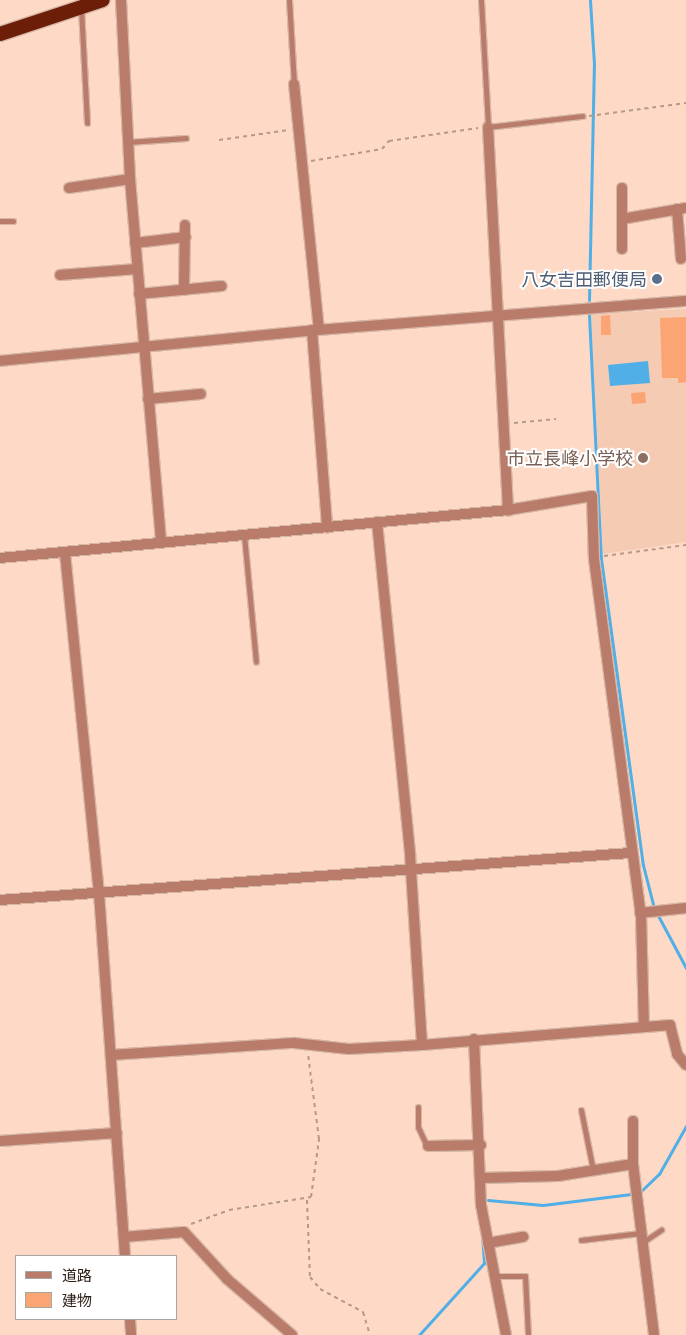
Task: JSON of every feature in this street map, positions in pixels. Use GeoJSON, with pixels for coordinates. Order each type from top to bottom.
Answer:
{"type":"FeatureCollection","features":[{"type":"Feature","properties":{"kind":"highway"},"geometry":{"type":"LineString","coordinates":[[0,34],[103,0]]}},
{"type":"Feature","properties":{"kind":"street"},"geometry":{"type":"LineString","coordinates":[[122,0],[130,179],[161,543]]}},
{"type":"Feature","properties":{"kind":"street"},"geometry":{"type":"LineString","coordinates":[[294,84],[303,162],[316,330],[327,527]]}},
{"type":"Feature","properties":{"kind":"street"},"geometry":{"type":"LineString","coordinates":[[488,127],[508,510]]}},
{"type":"Feature","properties":{"kind":"street"},"geometry":{"type":"LineString","coordinates":[[69,188],[130,179]]}},
{"type":"Feature","properties":{"kind":"street"},"geometry":{"type":"LineString","coordinates":[[622,188],[622,250]]}},
{"type":"Feature","properties":{"kind":"street"},"geometry":{"type":"LineString","coordinates":[[622,219],[681,209],[681,259]]}},
{"type":"Feature","properties":{"kind":"street"},"geometry":{"type":"LineString","coordinates":[[184,290],[185,224]]}},
{"type":"Feature","properties":{"kind":"street"},"geometry":{"type":"LineString","coordinates":[[135,243],[186,236]]}},
{"type":"Feature","properties":{"kind":"street"},"geometry":{"type":"LineString","coordinates":[[60,276],[137,268]]}},
{"type":"Feature","properties":{"kind":"street"},"geometry":{"type":"LineString","coordinates":[[140,294],[222,286]]}},
{"type":"Feature","properties":{"kind":"street"},"geometry":{"type":"LineString","coordinates":[[0,361],[144,349],[316,330],[497,314],[686,302]]}},
{"type":"Feature","properties":{"kind":"street"},"geometry":{"type":"LineString","coordinates":[[148,399],[201,394]]}},
{"type":"Feature","properties":{"kind":"street"},"geometry":{"type":"LineString","coordinates":[[0,558],[508,510],[592,496],[594,560],[629,803],[630,853],[640,913],[644,1026]]}},
{"type":"Feature","properties":{"kind":"street"},"geometry":{"type":"LineString","coordinates":[[378,522],[422,1045]]}},
{"type":"Feature","properties":{"kind":"street"},"geometry":{"type":"LineString","coordinates":[[65,553],[99,893],[125,1255]]}},
{"type":"Feature","properties":{"kind":"street"},"geometry":{"type":"LineString","coordinates":[[0,900],[630,853]]}},
{"type":"Feature","properties":{"kind":"street"},"geometry":{"type":"LineString","coordinates":[[640,913],[686,908]]}},
{"type":"Feature","properties":{"kind":"street"},"geometry":{"type":"LineString","coordinates":[[111,1055],[306,1044],[349,1049],[670,1025],[677,1054],[686,1065]]}},
{"type":"Feature","properties":{"kind":"street"},"geometry":{"type":"LineString","coordinates":[[474,1039],[481,1145],[481,1178],[488,1243],[506,1335]]}},
{"type":"Feature","properties":{"kind":"street"},"geometry":{"type":"LineString","coordinates":[[633,1121],[632,1164],[654,1335]]}},
{"type":"Feature","properties":{"kind":"street"},"geometry":{"type":"LineString","coordinates":[[0,1141],[117,1133]]}},
{"type":"Feature","properties":{"kind":"street"},"geometry":{"type":"LineString","coordinates":[[428,1146],[481,1145]]}},
{"type":"Feature","properties":{"kind":"street"},"geometry":{"type":"LineString","coordinates":[[481,1178],[593,1170],[632,1164]]}},
{"type":"Feature","properties":{"kind":"street"},"geometry":{"type":"LineString","coordinates":[[124,1237],[186,1233],[227,1279],[292,1335]]}},
{"type":"Feature","properties":{"kind":"street"},"geometry":{"type":"LineString","coordinates":[[488,1243],[523,1237]]}},
{"type":"Feature","properties":{"kind":"street"},"geometry":{"type":"LineString","coordinates":[[130,1320],[131,1335]]}},
{"type":"Feature","properties":{"kind":"lane"},"geometry":{"type":"LineString","coordinates":[[289,0],[294,84]]}},
{"type":"Feature","properties":{"kind":"lane"},"geometry":{"type":"LineString","coordinates":[[481,0],[488,127],[582,116]]}},
{"type":"Feature","properties":{"kind":"lane"},"geometry":{"type":"LineString","coordinates":[[81,8],[87,123]]}},
{"type":"Feature","properties":{"kind":"lane"},"geometry":{"type":"LineString","coordinates":[[128,142],[186,138]]}},
{"type":"Feature","properties":{"kind":"lane"},"geometry":{"type":"LineString","coordinates":[[0,222],[12,221]]}},
{"type":"Feature","properties":{"kind":"lane"},"geometry":{"type":"LineString","coordinates":[[244,535],[256,661]]}},
{"type":"Feature","properties":{"kind":"lane"},"geometry":{"type":"LineString","coordinates":[[418,1107],[421,1138],[428,1146]]}},
{"type":"Feature","properties":{"kind":"lane"},"geometry":{"type":"LineString","coordinates":[[581,1110],[593,1170]]}},
{"type":"Feature","properties":{"kind":"lane"},"geometry":{"type":"LineString","coordinates":[[581,1240],[642,1237],[661,1230]]}},
{"type":"Feature","properties":{"kind":"lane"},"geometry":{"type":"LineString","coordinates":[[495,1276],[524,1276],[528,1335]]}},
{"type":"Feature","properties":{"kind":"path"},"geometry":{"type":"LineString","coordinates":[[582,116],[686,103]]}},
{"type":"Feature","properties":{"kind":"path"},"geometry":{"type":"LineString","coordinates":[[303,162],[382,149],[389,141],[488,127]]}},
{"type":"Feature","properties":{"kind":"path"},"geometry":{"type":"LineString","coordinates":[[219,140],[300,129]]}},
{"type":"Feature","properties":{"kind":"path"},"geometry":{"type":"LineString","coordinates":[[503,424],[556,419]]}},
{"type":"Feature","properties":{"kind":"path"},"geometry":{"type":"LineString","coordinates":[[604,556],[686,544]]}},
{"type":"Feature","properties":{"kind":"path"},"geometry":{"type":"LineString","coordinates":[[306,1044],[319,1139],[315,1187],[307,1200],[310,1277],[320,1289],[363,1312],[370,1335]]}},
{"type":"Feature","properties":{"kind":"path"},"geometry":{"type":"LineString","coordinates":[[186,1233],[193,1220],[222,1212],[307,1200]]}},
{"type":"Feature","properties":{"kind":"shaded area","name":"市立長峰小学校"},"geometry":{"type":"Polygon","coordinates":[[[686,309],[686,542],[603,554],[591,314],[686,309]]]}},
{"type":"Feature","properties":{"kind":"water"},"geometry":{"type":"Polygon","coordinates":[[[648,361],[650,383],[610,386],[608,365],[648,361]]]}},
{"type":"Feature","properties":{"kind":"building"},"geometry":{"type":"Polygon","coordinates":[[[610,315],[611,335],[601,335],[601,316],[610,315]]]}},
{"type":"Feature","properties":{"kind":"building"},"geometry":{"type":"Polygon","coordinates":[[[686,317],[686,382],[678,383],[678,378],[662,378],[660,318],[686,317]]]}},
{"type":"Feature","properties":{"kind":"building"},"geometry":{"type":"Polygon","coordinates":[[[645,392],[646,403],[632,404],[631,393],[645,392]]]}},
{"type":"Feature","properties":{"kind":"waterway"},"geometry":{"type":"LineString","coordinates":[[589,300],[594,64],[590,0]]}},
{"type":"Feature","properties":{"kind":"waterway"},"geometry":{"type":"LineString","coordinates":[[589,315],[601,559],[643,865],[654,908],[686,968]]}},
{"type":"Feature","properties":{"kind":"waterway"},"geometry":{"type":"LineString","coordinates":[[488,1200],[543,1205],[639,1193],[659,1174],[686,1126]]}},
{"type":"Feature","properties":{"kind":"waterway"},"geometry":{"type":"LineString","coordinates":[[419,1335],[484,1263],[482,1236]]}},
{"type":"Feature","properties":{"kind":"place","name":"八女吉田郵便局"},"geometry":{"type":"Point","coordinates":[657,279]}},
{"type":"Feature","properties":{"kind":"place","name":"市立長峰小学校"},"geometry":{"type":"Point","coordinates":[643,458]}}]}
